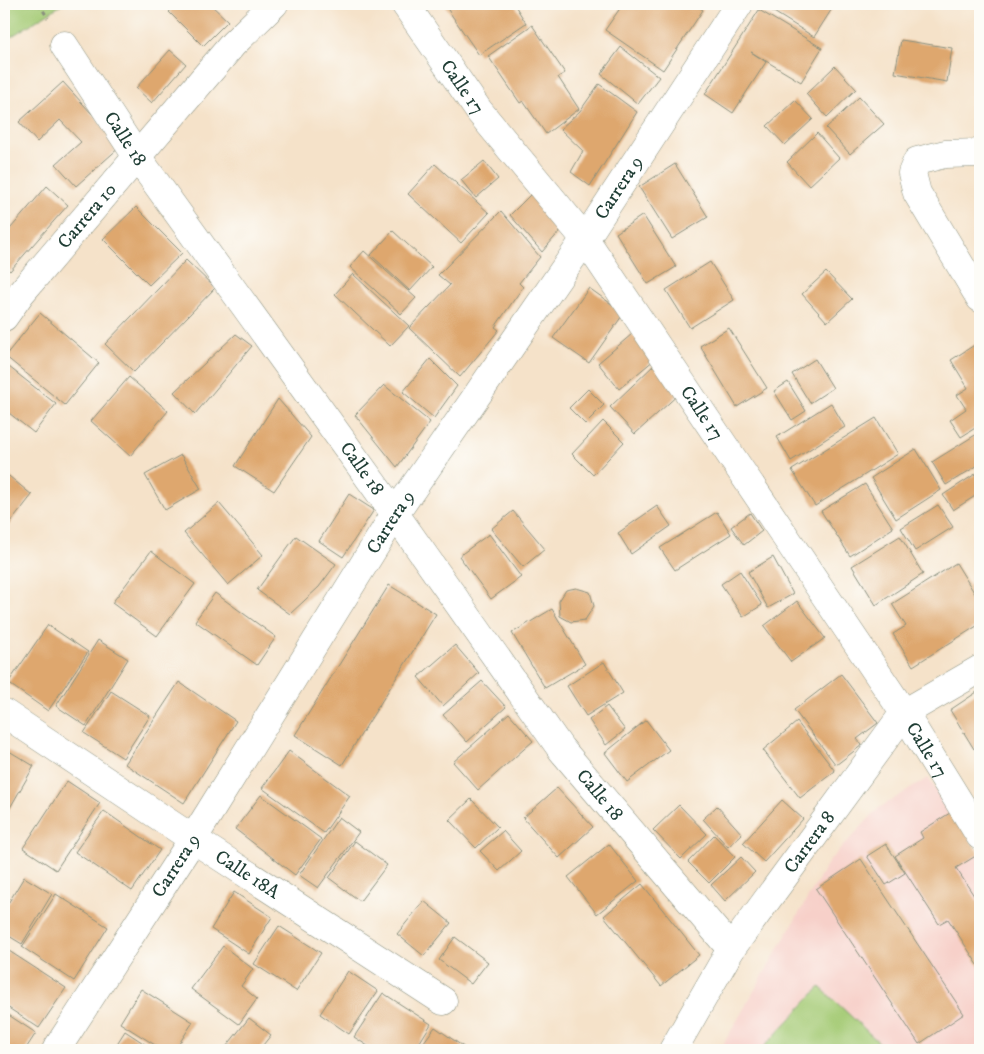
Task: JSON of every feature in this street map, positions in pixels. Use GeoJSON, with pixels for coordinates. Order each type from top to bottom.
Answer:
{"type":"FeatureCollection","features":[{"type":"Feature","properties":{"kind":"street","name":"Carrera 10"},"geometry":{"type":"LineString","coordinates":[[4,318],[21,293],[138,158],[233,44],[274,4]]}},
{"type":"Feature","properties":{"kind":"street","name":"Calle 17"},"geometry":{"type":"LineString","coordinates":[[405,4],[479,111],[585,239],[904,713],[980,836]]}},
{"type":"Feature","properties":{"kind":"street","name":"Carrera 9"},"geometry":{"type":"LineString","coordinates":[[56,1050],[192,839],[395,514],[585,239],[739,4]]}},
{"type":"Feature","properties":{"kind":"street","name":"Calle 18"},"geometry":{"type":"LineString","coordinates":[[64,45],[138,158],[395,514],[561,749],[731,949]]}},
{"type":"Feature","properties":{"kind":"street"},"geometry":{"type":"LineString","coordinates":[[980,153],[946,154],[917,161],[912,174],[916,193],[980,298]]}},
{"type":"Feature","properties":{"kind":"street","name":"Carrera 8"},"geometry":{"type":"LineString","coordinates":[[673,1050],[731,949],[904,713],[980,669]]}},
{"type":"Feature","properties":{"kind":"street","name":"Calle 18A"},"geometry":{"type":"LineString","coordinates":[[4,713],[192,839],[443,1001]]}},
{"type":"Feature","properties":{"kind":"shaded area"},"geometry":{"type":"Polygon","coordinates":[[[928,778],[980,856],[980,1050],[720,1050],[829,861],[879,808],[928,778]]]}},
{"type":"Feature","properties":{"kind":"green space"},"geometry":{"type":"Polygon","coordinates":[[[4,4],[63,4],[4,41],[4,4]]]}},
{"type":"Feature","properties":{"kind":"green space"},"geometry":{"type":"Polygon","coordinates":[[[820,987],[887,1050],[761,1050],[820,987]]]}},
{"type":"Feature","properties":{"kind":"building"},"geometry":{"type":"Polygon","coordinates":[[[177,4],[210,4],[228,21],[203,46],[169,12],[177,4]]]}},
{"type":"Feature","properties":{"kind":"building"},"geometry":{"type":"Polygon","coordinates":[[[444,4],[514,4],[526,23],[479,55],[444,4]]]}},
{"type":"Feature","properties":{"kind":"building"},"geometry":{"type":"Polygon","coordinates":[[[623,4],[694,4],[703,10],[663,70],[605,30],[623,4]]]}},
{"type":"Feature","properties":{"kind":"building"},"geometry":{"type":"Polygon","coordinates":[[[761,4],[835,4],[814,37],[761,4]]]}},
{"type":"Feature","properties":{"kind":"building"},"geometry":{"type":"Polygon","coordinates":[[[759,10],[822,48],[801,82],[751,52],[766,62],[733,113],[705,94],[759,10]]]}},
{"type":"Feature","properties":{"kind":"building"},"geometry":{"type":"Polygon","coordinates":[[[532,25],[565,73],[558,77],[579,109],[546,134],[523,101],[520,103],[488,56],[532,25]]]}},
{"type":"Feature","properties":{"kind":"building"},"geometry":{"type":"Polygon","coordinates":[[[901,40],[952,48],[947,82],[895,73],[901,40]]]}},
{"type":"Feature","properties":{"kind":"building"},"geometry":{"type":"Polygon","coordinates":[[[621,47],[659,77],[638,104],[601,74],[621,47]]]}},
{"type":"Feature","properties":{"kind":"building"},"geometry":{"type":"Polygon","coordinates":[[[170,50],[186,64],[152,103],[136,88],[170,50]]]}},
{"type":"Feature","properties":{"kind":"building"},"geometry":{"type":"Polygon","coordinates":[[[835,66],[856,89],[827,117],[806,94],[835,66]]]}},
{"type":"Feature","properties":{"kind":"building"},"geometry":{"type":"Polygon","coordinates":[[[63,82],[121,146],[76,186],[56,164],[81,142],[60,120],[37,142],[19,122],[63,82]]]}},
{"type":"Feature","properties":{"kind":"building"},"geometry":{"type":"Polygon","coordinates":[[[599,84],[637,112],[590,186],[571,172],[583,151],[560,129],[580,111],[599,84]]]}},
{"type":"Feature","properties":{"kind":"building"},"geometry":{"type":"Polygon","coordinates":[[[859,97],[884,124],[850,154],[826,128],[859,97]]]}},
{"type":"Feature","properties":{"kind":"building"},"geometry":{"type":"Polygon","coordinates":[[[795,100],[813,119],[785,145],[767,126],[795,100]]]}},
{"type":"Feature","properties":{"kind":"building"},"geometry":{"type":"Polygon","coordinates":[[[817,133],[839,158],[809,186],[787,162],[817,133]]]}},
{"type":"Feature","properties":{"kind":"building"},"geometry":{"type":"Polygon","coordinates":[[[484,161],[498,179],[476,198],[461,180],[484,161]]]}},
{"type":"Feature","properties":{"kind":"building"},"geometry":{"type":"Polygon","coordinates":[[[435,164],[489,213],[461,243],[408,194],[435,164]]]}},
{"type":"Feature","properties":{"kind":"building"},"geometry":{"type":"Polygon","coordinates":[[[675,164],[708,217],[672,239],[639,187],[675,164]]]}},
{"type":"Feature","properties":{"kind":"building"},"geometry":{"type":"Polygon","coordinates":[[[47,186],[68,205],[10,271],[4,266],[4,236],[47,186]]]}},
{"type":"Feature","properties":{"kind":"building"},"geometry":{"type":"Polygon","coordinates":[[[535,190],[566,224],[542,252],[510,215],[535,190]]]}},
{"type":"Feature","properties":{"kind":"building"},"geometry":{"type":"Polygon","coordinates":[[[136,207],[182,253],[149,285],[103,239],[136,207]]]}},
{"type":"Feature","properties":{"kind":"building"},"geometry":{"type":"Polygon","coordinates":[[[501,211],[540,257],[519,283],[523,287],[495,327],[499,330],[460,377],[409,328],[450,285],[438,275],[501,211]]]}},
{"type":"Feature","properties":{"kind":"building"},"geometry":{"type":"Polygon","coordinates":[[[643,215],[676,267],[648,284],[616,233],[643,215]]]}},
{"type":"Feature","properties":{"kind":"building"},"geometry":{"type":"Polygon","coordinates":[[[393,231],[432,267],[410,291],[371,255],[393,231]]]}},
{"type":"Feature","properties":{"kind":"building"},"geometry":{"type":"Polygon","coordinates":[[[364,251],[416,298],[401,314],[350,267],[364,251]]]}},
{"type":"Feature","properties":{"kind":"building"},"geometry":{"type":"Polygon","coordinates":[[[186,260],[215,288],[134,372],[105,344],[186,260]]]}},
{"type":"Feature","properties":{"kind":"building"},"geometry":{"type":"Polygon","coordinates":[[[710,262],[734,300],[690,328],[666,290],[710,262]]]}},
{"type":"Feature","properties":{"kind":"building"},"geometry":{"type":"Polygon","coordinates":[[[826,272],[852,299],[827,322],[802,294],[826,272]]]}},
{"type":"Feature","properties":{"kind":"building"},"geometry":{"type":"Polygon","coordinates":[[[353,274],[409,326],[390,346],[335,294],[353,274]]]}},
{"type":"Feature","properties":{"kind":"building"},"geometry":{"type":"Polygon","coordinates":[[[589,288],[624,313],[589,363],[553,338],[589,288]]]}},
{"type":"Feature","properties":{"kind":"building"},"geometry":{"type":"Polygon","coordinates":[[[40,313],[99,363],[65,405],[5,356],[40,313]]]}},
{"type":"Feature","properties":{"kind":"building"},"geometry":{"type":"Polygon","coordinates":[[[729,328],[767,388],[737,407],[700,346],[729,328]]]}},
{"type":"Feature","properties":{"kind":"building"},"geometry":{"type":"Polygon","coordinates":[[[236,334],[252,346],[195,414],[174,392],[236,334]]]}},
{"type":"Feature","properties":{"kind":"building"},"geometry":{"type":"Polygon","coordinates":[[[632,334],[654,360],[619,389],[598,363],[632,334]]]}},
{"type":"Feature","properties":{"kind":"building"},"geometry":{"type":"Polygon","coordinates":[[[976,344],[980,351],[980,425],[961,437],[950,420],[966,409],[957,395],[968,388],[951,360],[976,344]]]}},
{"type":"Feature","properties":{"kind":"building"},"geometry":{"type":"Polygon","coordinates":[[[430,359],[457,386],[434,418],[403,392],[430,359]]]}},
{"type":"Feature","properties":{"kind":"building"},"geometry":{"type":"Polygon","coordinates":[[[815,359],[833,388],[810,403],[792,374],[815,359]]]}},
{"type":"Feature","properties":{"kind":"building"},"geometry":{"type":"Polygon","coordinates":[[[4,363],[56,404],[34,433],[4,409],[4,363]]]}},
{"type":"Feature","properties":{"kind":"building"},"geometry":{"type":"Polygon","coordinates":[[[655,364],[681,392],[635,434],[610,407],[655,364]]]}},
{"type":"Feature","properties":{"kind":"building"},"geometry":{"type":"Polygon","coordinates":[[[129,377],[168,411],[130,456],[91,421],[129,377]]]}},
{"type":"Feature","properties":{"kind":"building"},"geometry":{"type":"Polygon","coordinates":[[[788,382],[806,411],[792,420],[774,391],[788,382]]]}},
{"type":"Feature","properties":{"kind":"building"},"geometry":{"type":"Polygon","coordinates":[[[384,385],[430,422],[397,467],[355,415],[384,385]]]}},
{"type":"Feature","properties":{"kind":"building"},"geometry":{"type":"Polygon","coordinates":[[[588,389],[604,405],[585,424],[569,408],[588,389]]]}},
{"type":"Feature","properties":{"kind":"building"},"geometry":{"type":"Polygon","coordinates":[[[278,399],[311,437],[274,491],[235,466],[278,399]]]}},
{"type":"Feature","properties":{"kind":"building"},"geometry":{"type":"Polygon","coordinates":[[[831,403],[845,427],[791,461],[777,437],[831,403]]]}},
{"type":"Feature","properties":{"kind":"building"},"geometry":{"type":"Polygon","coordinates":[[[876,418],[898,454],[815,506],[792,470],[876,418]]]}},
{"type":"Feature","properties":{"kind":"building"},"geometry":{"type":"Polygon","coordinates":[[[603,421],[624,442],[593,475],[572,454],[603,421]]]}},
{"type":"Feature","properties":{"kind":"building"},"geometry":{"type":"Polygon","coordinates":[[[980,432],[980,464],[946,485],[932,462],[980,432]]]}},
{"type":"Feature","properties":{"kind":"building"},"geometry":{"type":"Polygon","coordinates":[[[916,449],[941,490],[896,519],[871,478],[916,449]]]}},
{"type":"Feature","properties":{"kind":"building"},"geometry":{"type":"Polygon","coordinates":[[[181,455],[201,489],[165,510],[145,475],[181,455]]]}},
{"type":"Feature","properties":{"kind":"building"},"geometry":{"type":"Polygon","coordinates":[[[980,471],[980,493],[953,510],[943,495],[980,471]]]}},
{"type":"Feature","properties":{"kind":"building"},"geometry":{"type":"Polygon","coordinates":[[[4,472],[32,495],[4,531],[4,472]]]}},
{"type":"Feature","properties":{"kind":"building"},"geometry":{"type":"Polygon","coordinates":[[[865,484],[893,528],[850,556],[821,511],[865,484]]]}},
{"type":"Feature","properties":{"kind":"building"},"geometry":{"type":"Polygon","coordinates":[[[349,494],[374,510],[343,557],[319,541],[349,494]]]}},
{"type":"Feature","properties":{"kind":"building"},"geometry":{"type":"Polygon","coordinates":[[[219,503],[263,555],[228,585],[184,533],[219,503]]]}},
{"type":"Feature","properties":{"kind":"building"},"geometry":{"type":"Polygon","coordinates":[[[938,505],[953,527],[915,551],[901,528],[938,505]]]}},
{"type":"Feature","properties":{"kind":"building"},"geometry":{"type":"Polygon","coordinates":[[[657,506],[671,526],[631,554],[618,533],[657,506]]]}},
{"type":"Feature","properties":{"kind":"building"},"geometry":{"type":"Polygon","coordinates":[[[513,511],[545,549],[523,567],[491,529],[513,511]]]}},
{"type":"Feature","properties":{"kind":"building"},"geometry":{"type":"Polygon","coordinates":[[[717,512],[731,534],[675,570],[660,548],[717,512]]]}},
{"type":"Feature","properties":{"kind":"building"},"geometry":{"type":"Polygon","coordinates":[[[750,513],[762,531],[744,545],[731,527],[750,513]]]}},
{"type":"Feature","properties":{"kind":"building"},"geometry":{"type":"Polygon","coordinates":[[[489,534],[521,577],[491,599],[459,556],[489,534]]]}},
{"type":"Feature","properties":{"kind":"building"},"geometry":{"type":"Polygon","coordinates":[[[296,536],[336,564],[319,587],[290,614],[257,590],[296,536]]]}},
{"type":"Feature","properties":{"kind":"building"},"geometry":{"type":"Polygon","coordinates":[[[900,536],[923,574],[876,605],[852,566],[900,536]]]}},
{"type":"Feature","properties":{"kind":"building"},"geometry":{"type":"Polygon","coordinates":[[[151,551],[195,584],[157,636],[112,603],[151,551]]]}},
{"type":"Feature","properties":{"kind":"building"},"geometry":{"type":"Polygon","coordinates":[[[773,557],[793,594],[768,608],[748,572],[773,557]]]}},
{"type":"Feature","properties":{"kind":"building"},"geometry":{"type":"Polygon","coordinates":[[[956,563],[980,602],[980,624],[913,666],[893,634],[906,626],[892,604],[956,563]]]}},
{"type":"Feature","properties":{"kind":"building"},"geometry":{"type":"Polygon","coordinates":[[[740,571],[762,605],[743,617],[721,584],[740,571]]]}},
{"type":"Feature","properties":{"kind":"building"},"geometry":{"type":"Polygon","coordinates":[[[389,585],[436,614],[342,765],[295,735],[389,585]]]}},
{"type":"Feature","properties":{"kind":"building"},"geometry":{"type":"Polygon","coordinates":[[[576,588],[590,592],[594,606],[585,620],[571,622],[560,616],[559,601],[566,590],[576,588]]]}},
{"type":"Feature","properties":{"kind":"building"},"geometry":{"type":"Polygon","coordinates":[[[215,593],[276,637],[257,665],[195,621],[215,593]]]}},
{"type":"Feature","properties":{"kind":"building"},"geometry":{"type":"Polygon","coordinates":[[[797,601],[825,638],[791,662],[764,626],[797,601]]]}},
{"type":"Feature","properties":{"kind":"building"},"geometry":{"type":"Polygon","coordinates":[[[552,609],[585,664],[545,688],[512,633],[552,609]]]}},
{"type":"Feature","properties":{"kind":"building"},"geometry":{"type":"Polygon","coordinates":[[[48,625],[88,652],[48,711],[8,683],[48,625]]]}},
{"type":"Feature","properties":{"kind":"building"},"geometry":{"type":"Polygon","coordinates":[[[98,640],[128,659],[86,726],[56,706],[98,640]]]}},
{"type":"Feature","properties":{"kind":"building"},"geometry":{"type":"Polygon","coordinates":[[[455,645],[479,673],[443,706],[418,677],[455,645]]]}},
{"type":"Feature","properties":{"kind":"building"},"geometry":{"type":"Polygon","coordinates":[[[604,662],[623,693],[586,716],[567,686],[604,662]]]}},
{"type":"Feature","properties":{"kind":"building"},"geometry":{"type":"Polygon","coordinates":[[[841,674],[878,723],[857,739],[862,745],[836,765],[794,710],[841,674]]]}},
{"type":"Feature","properties":{"kind":"building"},"geometry":{"type":"Polygon","coordinates":[[[482,681],[506,707],[467,742],[443,715],[482,681]]]}},
{"type":"Feature","properties":{"kind":"building"},"geometry":{"type":"Polygon","coordinates":[[[179,682],[236,721],[184,803],[125,764],[179,682]]]}},
{"type":"Feature","properties":{"kind":"building"},"geometry":{"type":"Polygon","coordinates":[[[980,690],[980,745],[974,749],[950,710],[980,690]]]}},
{"type":"Feature","properties":{"kind":"building"},"geometry":{"type":"Polygon","coordinates":[[[111,691],[150,716],[123,758],[84,733],[111,691]]]}},
{"type":"Feature","properties":{"kind":"building"},"geometry":{"type":"Polygon","coordinates":[[[607,706],[625,730],[606,745],[589,720],[607,706]]]}},
{"type":"Feature","properties":{"kind":"building"},"geometry":{"type":"Polygon","coordinates":[[[509,713],[533,741],[478,790],[453,762],[509,713]]]}},
{"type":"Feature","properties":{"kind":"building"},"geometry":{"type":"Polygon","coordinates":[[[646,720],[669,750],[627,782],[605,753],[646,720]]]}},
{"type":"Feature","properties":{"kind":"building"},"geometry":{"type":"Polygon","coordinates":[[[797,722],[835,771],[800,798],[763,750],[797,722]]]}},
{"type":"Feature","properties":{"kind":"building"},"geometry":{"type":"Polygon","coordinates":[[[4,748],[34,766],[7,813],[4,811],[4,748]]]}},
{"type":"Feature","properties":{"kind":"building"},"geometry":{"type":"Polygon","coordinates":[[[289,751],[350,796],[324,833],[262,788],[289,751]]]}},
{"type":"Feature","properties":{"kind":"building"},"geometry":{"type":"Polygon","coordinates":[[[67,781],[100,803],[56,870],[23,848],[67,781]]]}},
{"type":"Feature","properties":{"kind":"building"},"geometry":{"type":"Polygon","coordinates":[[[557,788],[593,827],[559,858],[523,818],[557,788]]]}},
{"type":"Feature","properties":{"kind":"building"},"geometry":{"type":"Polygon","coordinates":[[[261,795],[321,839],[295,875],[235,829],[261,795]]]}},
{"type":"Feature","properties":{"kind":"building"},"geometry":{"type":"Polygon","coordinates":[[[471,799],[498,827],[476,848],[449,820],[471,799]]]}},
{"type":"Feature","properties":{"kind":"building"},"geometry":{"type":"Polygon","coordinates":[[[782,800],[803,819],[764,862],[743,843],[782,800]]]}},
{"type":"Feature","properties":{"kind":"building"},"geometry":{"type":"Polygon","coordinates":[[[679,805],[707,834],[681,859],[653,830],[679,805]]]}},
{"type":"Feature","properties":{"kind":"building"},"geometry":{"type":"Polygon","coordinates":[[[717,806],[742,834],[728,847],[703,819],[717,806]]]}},
{"type":"Feature","properties":{"kind":"building"},"geometry":{"type":"Polygon","coordinates":[[[104,811],[160,850],[132,891],[75,852],[104,811]]]}},
{"type":"Feature","properties":{"kind":"building"},"geometry":{"type":"Polygon","coordinates":[[[953,811],[979,854],[956,868],[980,905],[980,968],[948,919],[939,924],[895,856],[923,838],[920,832],[953,811]]]}},
{"type":"Feature","properties":{"kind":"building"},"geometry":{"type":"Polygon","coordinates":[[[339,817],[359,832],[318,888],[299,875],[339,817]]]}},
{"type":"Feature","properties":{"kind":"building"},"geometry":{"type":"Polygon","coordinates":[[[503,831],[521,851],[499,871],[480,851],[503,831]]]}},
{"type":"Feature","properties":{"kind":"building"},"geometry":{"type":"Polygon","coordinates":[[[714,835],[735,857],[709,883],[688,862],[714,835]]]}},
{"type":"Feature","properties":{"kind":"building"},"geometry":{"type":"Polygon","coordinates":[[[355,841],[387,865],[360,901],[329,878],[355,841]]]}},
{"type":"Feature","properties":{"kind":"building"},"geometry":{"type":"Polygon","coordinates":[[[609,844],[638,881],[597,914],[568,877],[609,844]]]}},
{"type":"Feature","properties":{"kind":"building"},"geometry":{"type":"Polygon","coordinates":[[[886,844],[905,873],[886,885],[867,856],[886,844]]]}},
{"type":"Feature","properties":{"kind":"building"},"geometry":{"type":"Polygon","coordinates":[[[741,857],[755,872],[725,901],[711,885],[741,857]]]}},
{"type":"Feature","properties":{"kind":"building"},"geometry":{"type":"Polygon","coordinates":[[[861,859],[964,1014],[919,1044],[816,889],[861,859]]]}},
{"type":"Feature","properties":{"kind":"building"},"geometry":{"type":"Polygon","coordinates":[[[24,877],[52,894],[22,944],[4,933],[4,910],[24,877]]]}},
{"type":"Feature","properties":{"kind":"building"},"geometry":{"type":"Polygon","coordinates":[[[642,884],[699,955],[661,986],[604,916],[642,884]]]}},
{"type":"Feature","properties":{"kind":"building"},"geometry":{"type":"Polygon","coordinates":[[[234,892],[272,917],[249,954],[211,929],[234,892]]]}},
{"type":"Feature","properties":{"kind":"building"},"geometry":{"type":"Polygon","coordinates":[[[56,894],[108,927],[74,981],[22,947],[56,894]]]}},
{"type":"Feature","properties":{"kind":"building"},"geometry":{"type":"Polygon","coordinates":[[[424,901],[451,923],[424,956],[397,934],[424,901]]]}},
{"type":"Feature","properties":{"kind":"building"},"geometry":{"type":"Polygon","coordinates":[[[279,926],[321,953],[296,991],[254,964],[279,926]]]}},
{"type":"Feature","properties":{"kind":"building"},"geometry":{"type":"Polygon","coordinates":[[[455,937],[488,962],[471,984],[439,960],[455,937]]]}},
{"type":"Feature","properties":{"kind":"building"},"geometry":{"type":"Polygon","coordinates":[[[223,946],[253,969],[241,986],[257,999],[239,1024],[191,989],[223,946]]]}},
{"type":"Feature","properties":{"kind":"building"},"geometry":{"type":"Polygon","coordinates":[[[9,951],[66,988],[39,1028],[4,1005],[4,959],[9,951]]]}},
{"type":"Feature","properties":{"kind":"building"},"geometry":{"type":"Polygon","coordinates":[[[348,971],[378,991],[349,1034],[320,1014],[348,971]]]}},
{"type":"Feature","properties":{"kind":"building"},"geometry":{"type":"Polygon","coordinates":[[[141,989],[193,1022],[175,1050],[163,1050],[120,1023],[141,989]]]}},
{"type":"Feature","properties":{"kind":"building"},"geometry":{"type":"Polygon","coordinates":[[[383,993],[431,1024],[415,1050],[374,1050],[354,1037],[383,993]]]}},
{"type":"Feature","properties":{"kind":"building"},"geometry":{"type":"Polygon","coordinates":[[[4,1012],[36,1033],[25,1050],[4,1050],[4,1012]]]}},
{"type":"Feature","properties":{"kind":"building"},"geometry":{"type":"Polygon","coordinates":[[[249,1018],[271,1035],[259,1050],[231,1050],[226,1047],[249,1018]]]}},
{"type":"Feature","properties":{"kind":"building"},"geometry":{"type":"Polygon","coordinates":[[[435,1027],[465,1048],[463,1050],[418,1050],[435,1027]]]}},
{"type":"Feature","properties":{"kind":"building"},"geometry":{"type":"Polygon","coordinates":[[[125,1031],[154,1050],[113,1050],[125,1031]]]}}]}
